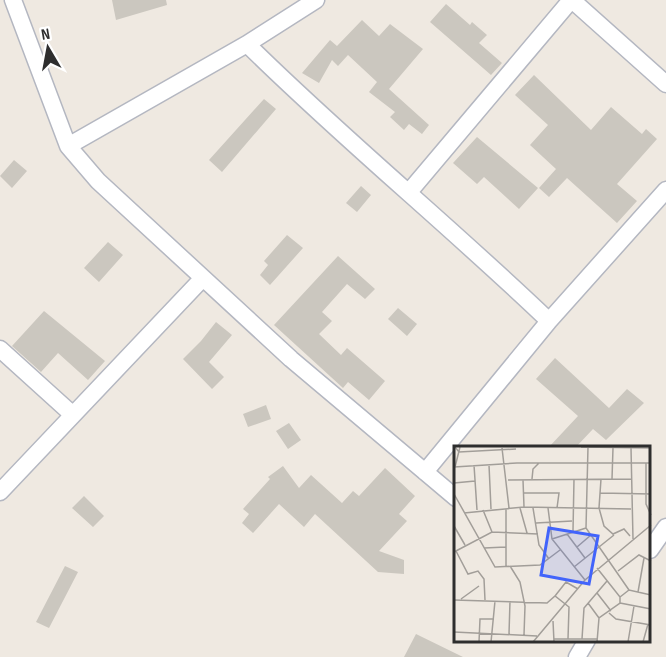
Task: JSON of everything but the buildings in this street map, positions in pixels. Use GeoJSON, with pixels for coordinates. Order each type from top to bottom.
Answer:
{"type":"FeatureCollection","features":[{"type":"Feature","properties":{"kind":"street"},"geometry":{"type":"LineString","coordinates":[[13,0],[68,146],[98,181],[291,359],[454,496]]}},
{"type":"Feature","properties":{"kind":"street"},"geometry":{"type":"LineString","coordinates":[[68,146],[247,44],[316,0]]}},
{"type":"Feature","properties":{"kind":"street"},"geometry":{"type":"LineString","coordinates":[[410,192],[572,0],[666,84]]}},
{"type":"Feature","properties":{"kind":"street"},"geometry":{"type":"LineString","coordinates":[[247,44],[290,86],[410,192],[549,321]]}},
{"type":"Feature","properties":{"kind":"street"},"geometry":{"type":"LineString","coordinates":[[425,472],[549,321],[666,190]]}},
{"type":"Feature","properties":{"kind":"street"},"geometry":{"type":"LineString","coordinates":[[0,492],[202,279]]}},
{"type":"Feature","properties":{"kind":"street"},"geometry":{"type":"LineString","coordinates":[[0,349],[73,415]]}},
{"type":"Feature","properties":{"kind":"street"},"geometry":{"type":"LineString","coordinates":[[651,549],[666,527]]}},
{"type":"Feature","properties":{"kind":"street"},"geometry":{"type":"LineString","coordinates":[[577,657],[586,642]]}}]}
